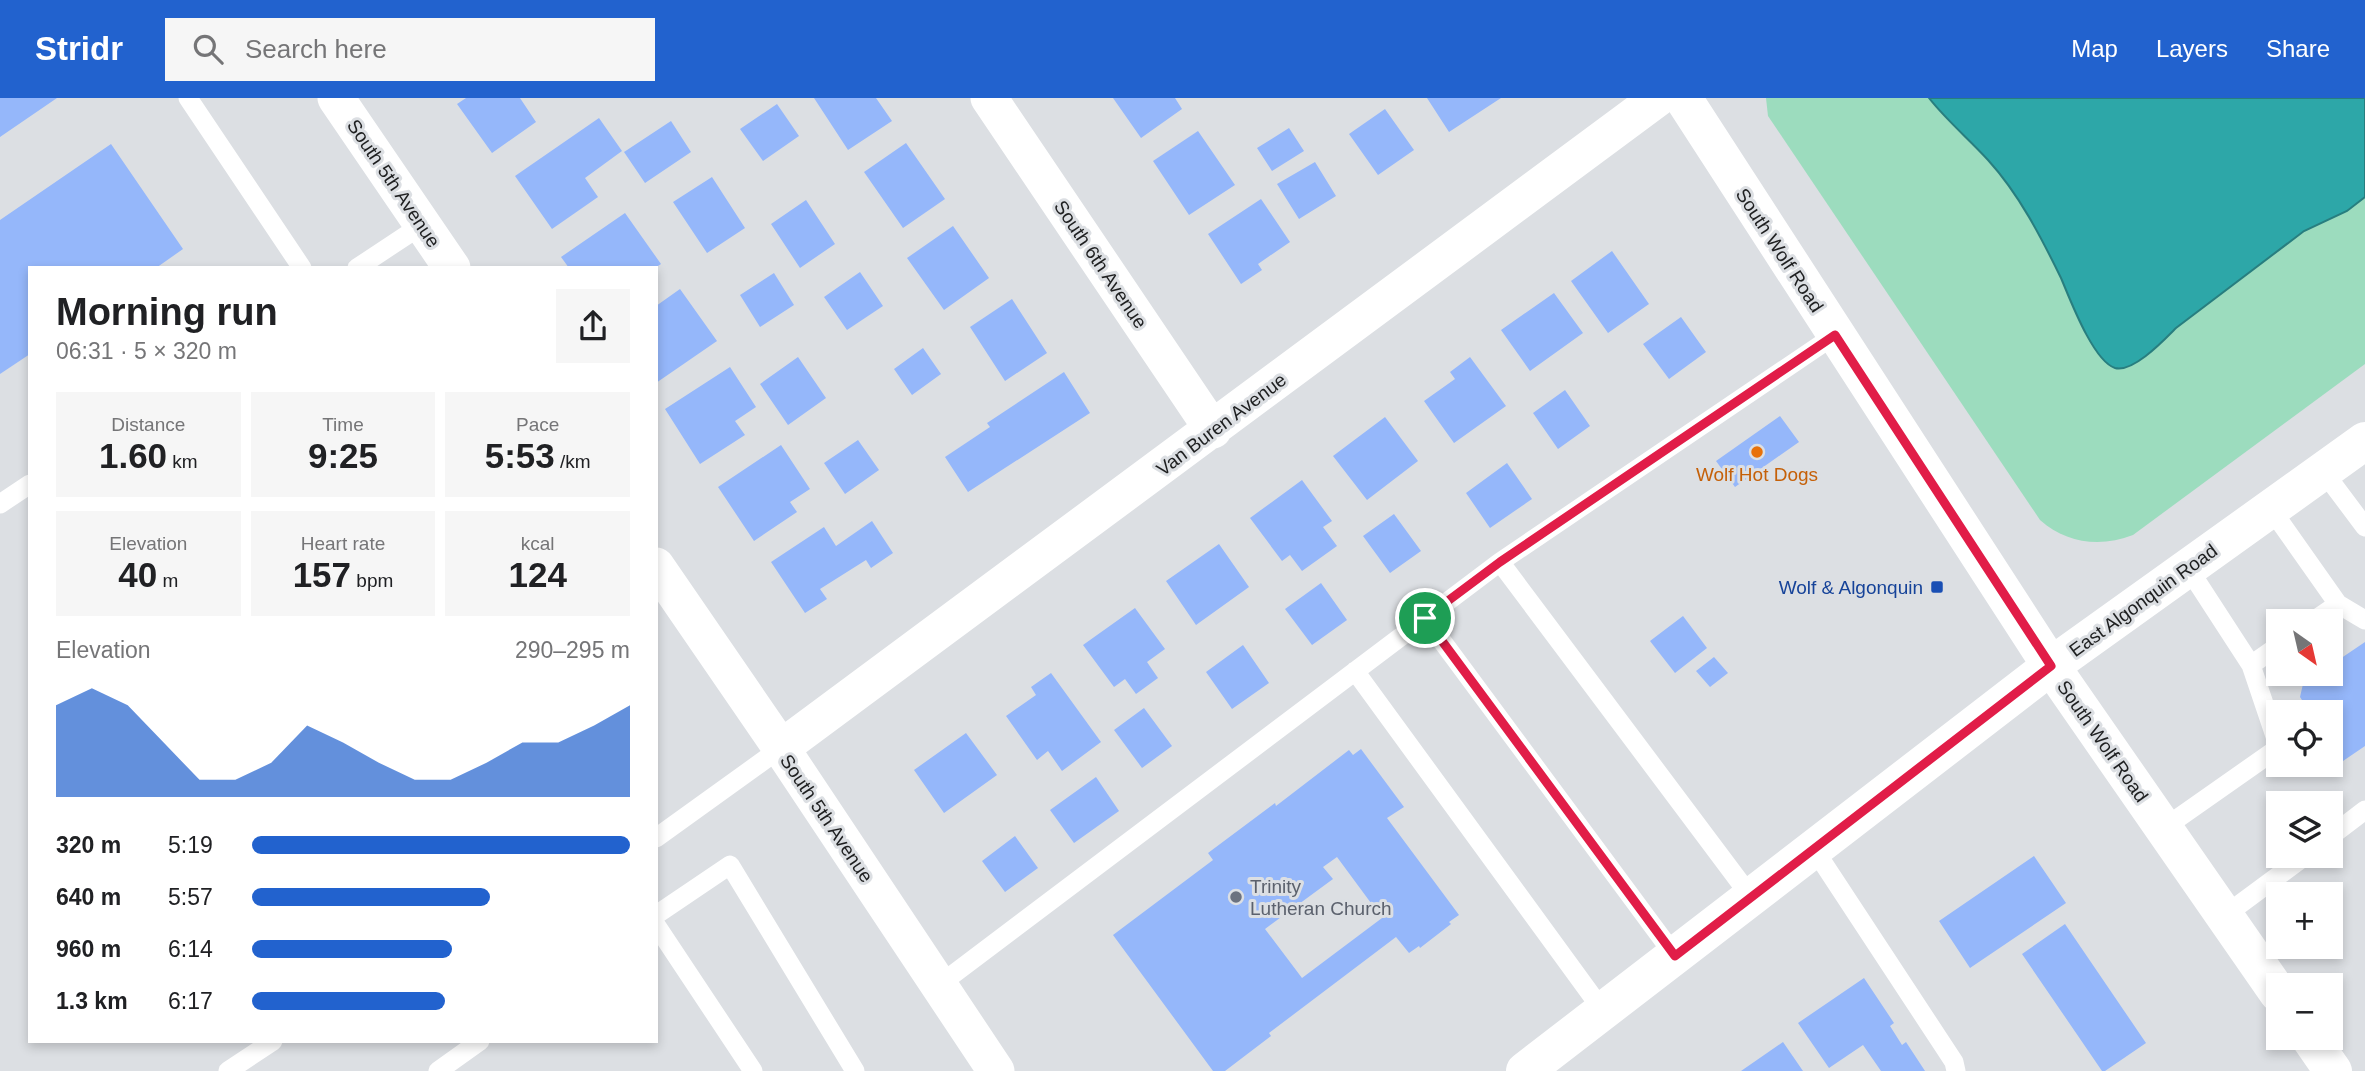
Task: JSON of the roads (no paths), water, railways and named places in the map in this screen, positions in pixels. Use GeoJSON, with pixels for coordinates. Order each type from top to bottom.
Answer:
{"type":"FeatureCollection","features":[{"type":"Feature","properties":{"kind":"main road","name":"South Wolf Road"},"geometry":{"type":"LineString","coordinates":[[1684,101],[2051,666],[2266,976]]}},
{"type":"Feature","properties":{"kind":"main road","name":"East Algonquin Road"},"geometry":{"type":"LineString","coordinates":[[1525,1071],[2051,666],[2365,441]]}},
{"type":"Feature","properties":{"kind":"main road"},"geometry":{"type":"LineString","coordinates":[[2318,1050],[2333,1071]]}},
{"type":"Feature","properties":{"kind":"street","name":"South 5th Avenue"},"geometry":{"type":"LineString","coordinates":[[336,98],[451,266]]}},
{"type":"Feature","properties":{"kind":"street","name":"South 6th Avenue"},"geometry":{"type":"LineString","coordinates":[[989,98],[1213,430]]}},
{"type":"Feature","properties":{"kind":"street","name":"Van Buren Avenue"},"geometry":{"type":"LineString","coordinates":[[781,748],[1213,430],[1684,101]]}},
{"type":"Feature","properties":{"kind":"street","name":"South 5th Avenue"},"geometry":{"type":"LineString","coordinates":[[658,569],[996,1071]]}},
{"type":"Feature","properties":{"kind":"lane"},"geometry":{"type":"LineString","coordinates":[[188,98],[301,266]]}},
{"type":"Feature","properties":{"kind":"lane"},"geometry":{"type":"LineString","coordinates":[[361,266],[422,225]]}},
{"type":"Feature","properties":{"kind":"lane"},"geometry":{"type":"LineString","coordinates":[[939,985],[1500,562],[1835,335]]}},
{"type":"Feature","properties":{"kind":"lane"},"geometry":{"type":"LineString","coordinates":[[2323,471],[2365,527]]}},
{"type":"Feature","properties":{"kind":"lane"},"geometry":{"type":"LineString","coordinates":[[0,504],[28,485]]}},
{"type":"Feature","properties":{"kind":"lane"},"geometry":{"type":"LineString","coordinates":[[2271,509],[2338,604],[2365,620]]}},
{"type":"Feature","properties":{"kind":"lane"},"geometry":{"type":"LineString","coordinates":[[1500,562],[1751,897]]}},
{"type":"Feature","properties":{"kind":"lane"},"geometry":{"type":"LineString","coordinates":[[2188,568],[2251,665],[2266,710]]}},
{"type":"Feature","properties":{"kind":"lane"},"geometry":{"type":"LineString","coordinates":[[2331,609],[2338,604]]}},
{"type":"Feature","properties":{"kind":"lane"},"geometry":{"type":"LineString","coordinates":[[1425,618],[1675,956]]}},
{"type":"Feature","properties":{"kind":"lane"},"geometry":{"type":"LineString","coordinates":[[2251,665],[2266,654]]}},
{"type":"Feature","properties":{"kind":"lane"},"geometry":{"type":"LineString","coordinates":[[1355,671],[1603,1011]]}},
{"type":"Feature","properties":{"kind":"lane"},"geometry":{"type":"LineString","coordinates":[[658,837],[781,748]]}},
{"type":"Feature","properties":{"kind":"lane"},"geometry":{"type":"LineString","coordinates":[[2164,828],[2266,755]]}},
{"type":"Feature","properties":{"kind":"lane"},"geometry":{"type":"LineString","coordinates":[[2343,827],[2365,810]]}},
{"type":"Feature","properties":{"kind":"lane"},"geometry":{"type":"LineString","coordinates":[[1814,849],[1954,1062],[1956,1071]]}},
{"type":"Feature","properties":{"kind":"lane"},"geometry":{"type":"LineString","coordinates":[[658,914],[730,865],[855,1071]]}},
{"type":"Feature","properties":{"kind":"lane"},"geometry":{"type":"LineString","coordinates":[[2224,916],[2289,868]]}},
{"type":"Feature","properties":{"kind":"lane"},"geometry":{"type":"LineString","coordinates":[[658,928],[753,1071]]}},
{"type":"Feature","properties":{"kind":"lane"},"geometry":{"type":"LineString","coordinates":[[228,1071],[269,1043]]}},
{"type":"Feature","properties":{"kind":"lane"},"geometry":{"type":"LineString","coordinates":[[438,1071],[477,1043]]}},
{"type":"Feature","properties":{"kind":"water"},"geometry":{"type":"Polygon","coordinates":[[[1929,98],[2365,98],[2365,197],[2347,211],[2304,231],[2176,328],[2139,361],[2130,366],[2115,368],[2107,363],[2091,342],[2046,247],[2010,187],[1929,98]]]}},
{"type":"Feature","properties":{"kind":"place","name":"Wolf Hot Dogs"},"geometry":{"type":"Point","coordinates":[1757,452]}},
{"type":"Feature","properties":{"kind":"place","name":"Wolf & Algonquin"},"geometry":{"type":"Point","coordinates":[1937,587]}},
{"type":"Feature","properties":{"kind":"place","name":"Trinity Lutheran Church"},"geometry":{"type":"Point","coordinates":[1236,897]}}]}
